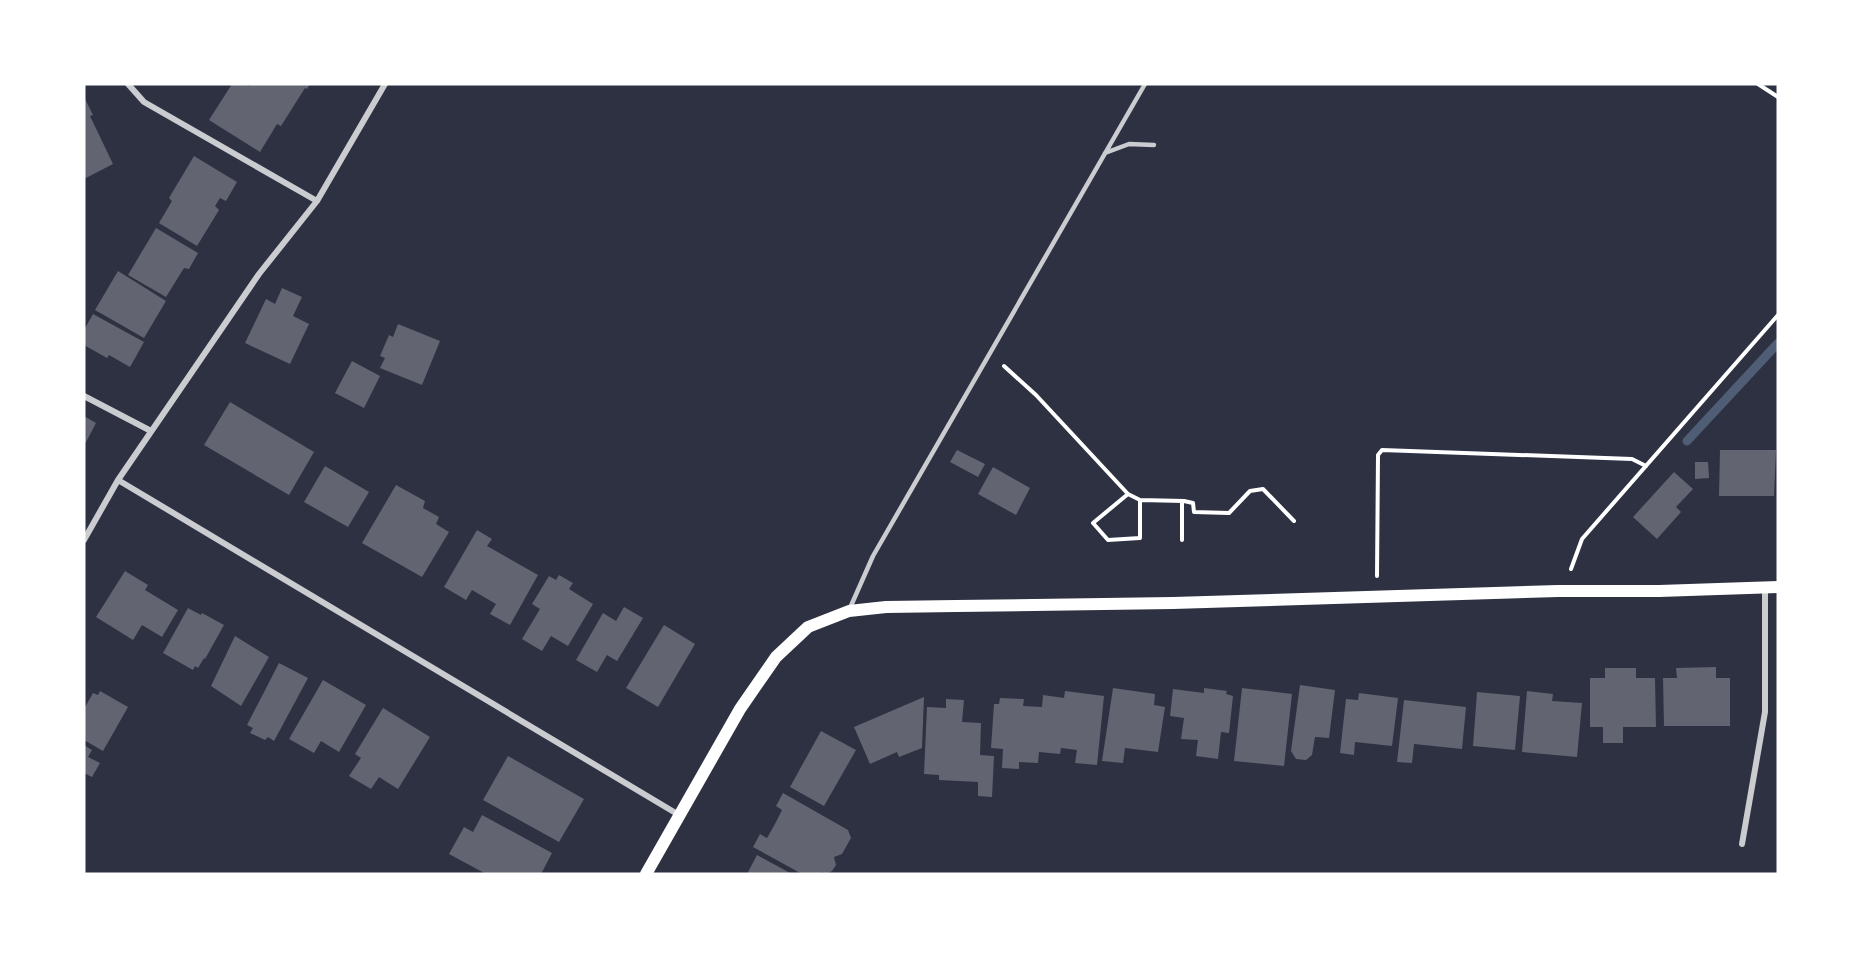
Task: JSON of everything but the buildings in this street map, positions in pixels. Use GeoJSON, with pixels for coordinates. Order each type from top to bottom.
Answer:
{"type":"FeatureCollection","features":[{"type":"Feature","properties":{"kind":"main road"},"geometry":{"type":"LineString","coordinates":[[646,874],[740,709],[776,657],[808,627],[849,611],[886,607],[1173,603],[1772,587]]}},
{"type":"Feature","properties":{"kind":"street"},"geometry":{"type":"LineString","coordinates":[[128,84],[144,102],[317,201]]}},
{"type":"Feature","properties":{"kind":"street"},"geometry":{"type":"LineString","coordinates":[[84,540],[118,480],[151,431],[259,274],[317,201],[385,84]]}},
{"type":"Feature","properties":{"kind":"street"},"geometry":{"type":"LineString","coordinates":[[84,396],[151,431]]}},
{"type":"Feature","properties":{"kind":"street"},"geometry":{"type":"LineString","coordinates":[[118,480],[679,815]]}},
{"type":"Feature","properties":{"kind":"street"},"geometry":{"type":"LineString","coordinates":[[1742,844],[1765,712],[1772,587]]}},
{"type":"Feature","properties":{"kind":"lane"},"geometry":{"type":"LineString","coordinates":[[849,611],[873,556],[1144,84]]}},
{"type":"Feature","properties":{"kind":"lane"},"geometry":{"type":"LineString","coordinates":[[1105,153],[1130,144],[1154,145]]}},
{"type":"Feature","properties":{"kind":"path"},"geometry":{"type":"LineString","coordinates":[[1758,84],[1778,97]]}},
{"type":"Feature","properties":{"kind":"path"},"geometry":{"type":"LineString","coordinates":[[1568,591],[1572,563],[1582,539],[1778,315]]}},
{"type":"Feature","properties":{"kind":"path"},"geometry":{"type":"LineString","coordinates":[[990,353],[1044,403],[1128,494],[1140,500],[1193,503],[1194,512],[1229,513],[1250,491],[1263,489],[1294,521]]}},
{"type":"Feature","properties":{"kind":"path"},"geometry":{"type":"LineString","coordinates":[[1376,597],[1378,455],[1382,450],[1632,459],[1646,466]]}},
{"type":"Feature","properties":{"kind":"path"},"geometry":{"type":"LineString","coordinates":[[1128,494],[1093,523],[1108,540],[1140,538],[1140,500]]}},
{"type":"Feature","properties":{"kind":"path"},"geometry":{"type":"LineString","coordinates":[[1182,501],[1182,540]]}},
{"type":"Feature","properties":{"kind":"waterway"},"geometry":{"type":"LineString","coordinates":[[1687,441],[1778,343]]}}]}
